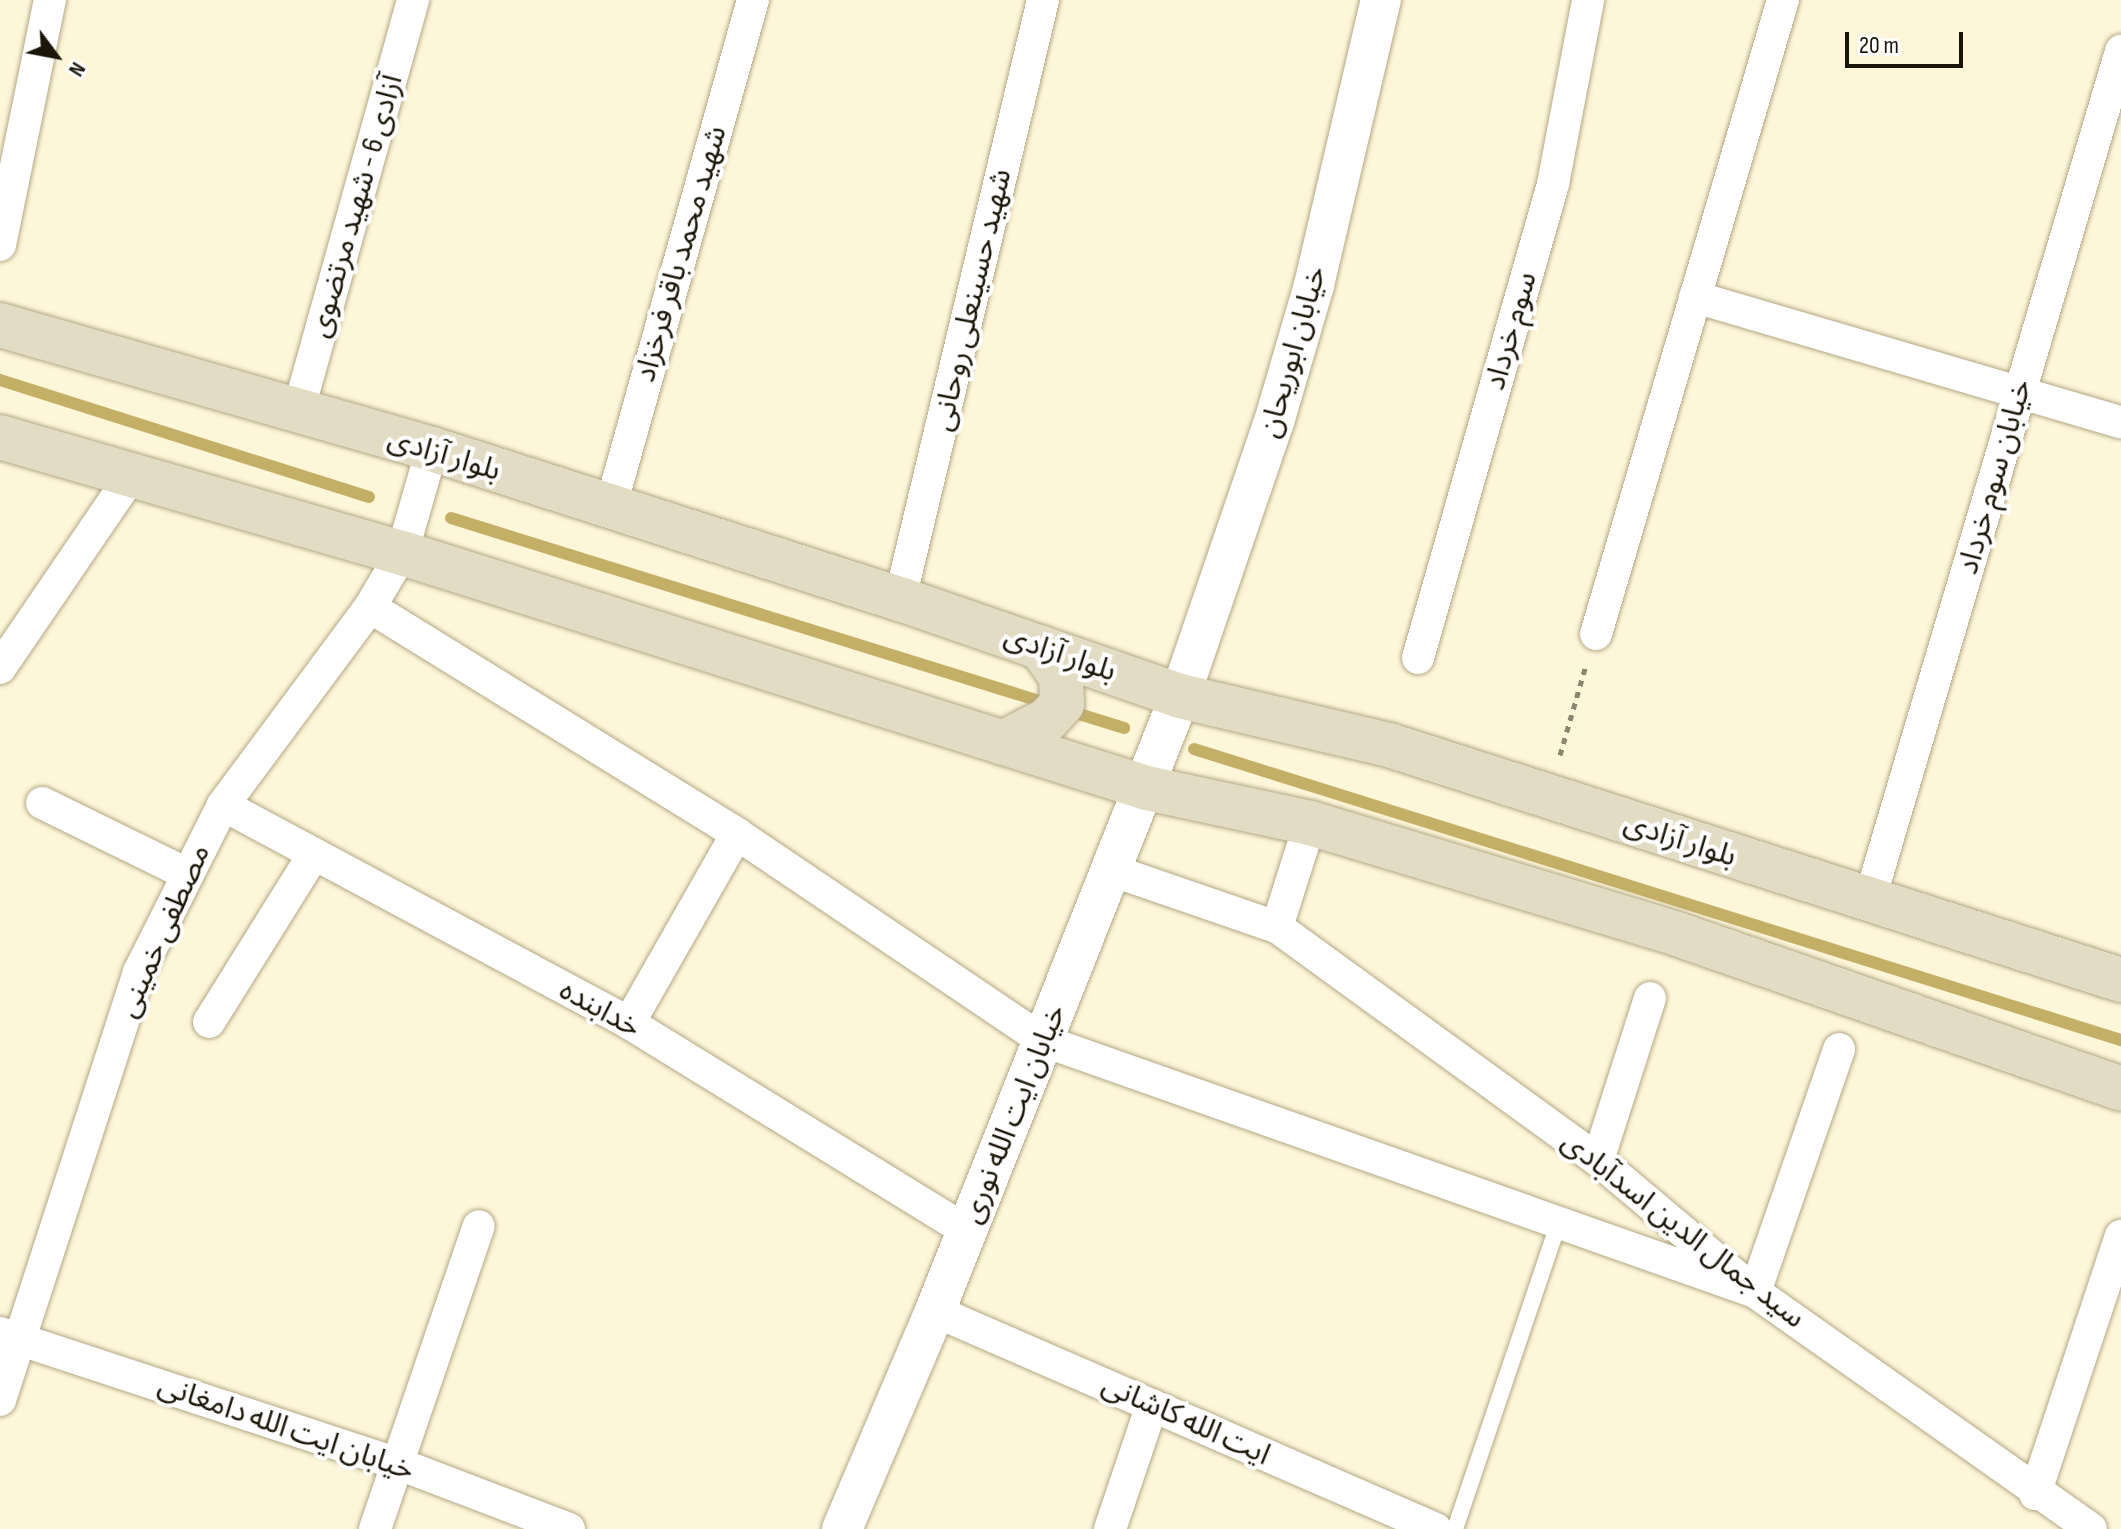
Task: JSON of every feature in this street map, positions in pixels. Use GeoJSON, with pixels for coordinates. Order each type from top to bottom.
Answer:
{"type":"FeatureCollection","features":[{"type":"Feature","properties":{"kind":"main road","name":"بلوار آزادی"},"geometry":{"type":"LineString","coordinates":[[0,325],[432,449],[610,509],[900,599],[1180,696],[1389,745],[1869,902],[2121,980]]}},
{"type":"Feature","properties":{"kind":"main road"},"geometry":{"type":"LineString","coordinates":[[0,437],[402,553],[1147,788],[1310,823],[1677,934],[2121,1089]]}},
{"type":"Feature","properties":{"kind":"main road"},"geometry":{"type":"LineString","coordinates":[[1003,743],[1047,720],[1062,704],[1061,676],[1040,647]]}},
{"type":"Feature","properties":{"kind":"street"},"geometry":{"type":"LineString","coordinates":[[0,245],[50,0]]}},
{"type":"Feature","properties":{"kind":"street","name":"آزادی 6 - شهید مرتضوی"},"geometry":{"type":"LineString","coordinates":[[298,412],[413,0]]}},
{"type":"Feature","properties":{"kind":"street","name":"شهید محمد باقر فرخزاد"},"geometry":{"type":"LineString","coordinates":[[610,509],[753,0]]}},
{"type":"Feature","properties":{"kind":"street","name":"شهید حسینعلی روحانی"},"geometry":{"type":"LineString","coordinates":[[900,599],[1043,0]]}},
{"type":"Feature","properties":{"kind":"street","name":"خیابان ابوریحان"},"geometry":{"type":"LineString","coordinates":[[1180,696],[1274,422],[1314,285],[1381,0]]}},
{"type":"Feature","properties":{"kind":"street","name":"سوم خرداد"},"geometry":{"type":"LineString","coordinates":[[1418,658],[1553,184],[1588,0]]}},
{"type":"Feature","properties":{"kind":"street"},"geometry":{"type":"LineString","coordinates":[[1596,634],[1783,0]]}},
{"type":"Feature","properties":{"kind":"street","name":"خیابان سوم خرداد"},"geometry":{"type":"LineString","coordinates":[[1869,902],[2121,51]]}},
{"type":"Feature","properties":{"kind":"street"},"geometry":{"type":"LineString","coordinates":[[1695,297],[2121,422]]}},
{"type":"Feature","properties":{"kind":"street","name":"مصطفی خمینی"},"geometry":{"type":"LineString","coordinates":[[0,1400],[11,1337],[139,972],[185,873],[223,805],[370,607],[402,553],[432,449]]}},
{"type":"Feature","properties":{"kind":"street"},"geometry":{"type":"LineString","coordinates":[[0,668],[133,473]]}},
{"type":"Feature","properties":{"kind":"street"},"geometry":{"type":"LineString","coordinates":[[370,607],[737,834],[1044,1041],[1755,1292],[1839,1049]]}},
{"type":"Feature","properties":{"kind":"street","name":"خیابان ایت الله نوری"},"geometry":{"type":"LineString","coordinates":[[842,1529],[935,1311],[1111,870],[1147,788],[1180,696]]}},
{"type":"Feature","properties":{"kind":"street"},"geometry":{"type":"LineString","coordinates":[[42,803],[185,873]]}},
{"type":"Feature","properties":{"kind":"street","name":"خدابنده"},"geometry":{"type":"LineString","coordinates":[[223,805],[629,1023],[967,1231]]}},
{"type":"Feature","properties":{"kind":"street"},"geometry":{"type":"LineString","coordinates":[[1277,927],[1310,823]]}},
{"type":"Feature","properties":{"kind":"street"},"geometry":{"type":"LineString","coordinates":[[629,1023],[737,834]]}},
{"type":"Feature","properties":{"kind":"street"},"geometry":{"type":"LineString","coordinates":[[209,1022],[314,854]]}},
{"type":"Feature","properties":{"kind":"street","name":"سید جمال الدین اسدآبادی"},"geometry":{"type":"LineString","coordinates":[[1111,870],[1277,927],[1598,1160],[1755,1292],[2035,1494],[2091,1529]]}},
{"type":"Feature","properties":{"kind":"street"},"geometry":{"type":"LineString","coordinates":[[1598,1160],[1650,998]]}},
{"type":"Feature","properties":{"kind":"street"},"geometry":{"type":"LineString","coordinates":[[375,1529],[479,1226]]}},
{"type":"Feature","properties":{"kind":"street"},"geometry":{"type":"LineString","coordinates":[[2035,1494],[2121,1236]]}},
{"type":"Feature","properties":{"kind":"street","name":"ایت الله کاشانی"},"geometry":{"type":"LineString","coordinates":[[935,1311],[1436,1529]]}},
{"type":"Feature","properties":{"kind":"street","name":"خیابان ایت الله دامغانی"},"geometry":{"type":"LineString","coordinates":[[11,1337],[399,1464],[569,1529]]}},
{"type":"Feature","properties":{"kind":"street"},"geometry":{"type":"LineString","coordinates":[[1110,1529],[1152,1405]]}},
{"type":"Feature","properties":{"kind":"lane"},"geometry":{"type":"LineString","coordinates":[[1455,1529],[1558,1224]]}},
{"type":"Feature","properties":{"kind":"path"},"geometry":{"type":"LineString","coordinates":[[1548,796],[1596,634]]}},
{"type":"Feature","properties":{"kind":"waterway"},"geometry":{"type":"LineString","coordinates":[[0,380],[369,497]]}},
{"type":"Feature","properties":{"kind":"waterway"},"geometry":{"type":"LineString","coordinates":[[451,518],[1049,704]]}},
{"type":"Feature","properties":{"kind":"waterway"},"geometry":{"type":"LineString","coordinates":[[1066,710],[1124,728]]}},
{"type":"Feature","properties":{"kind":"waterway"},"geometry":{"type":"LineString","coordinates":[[1194,749],[2121,1040]]}}]}
